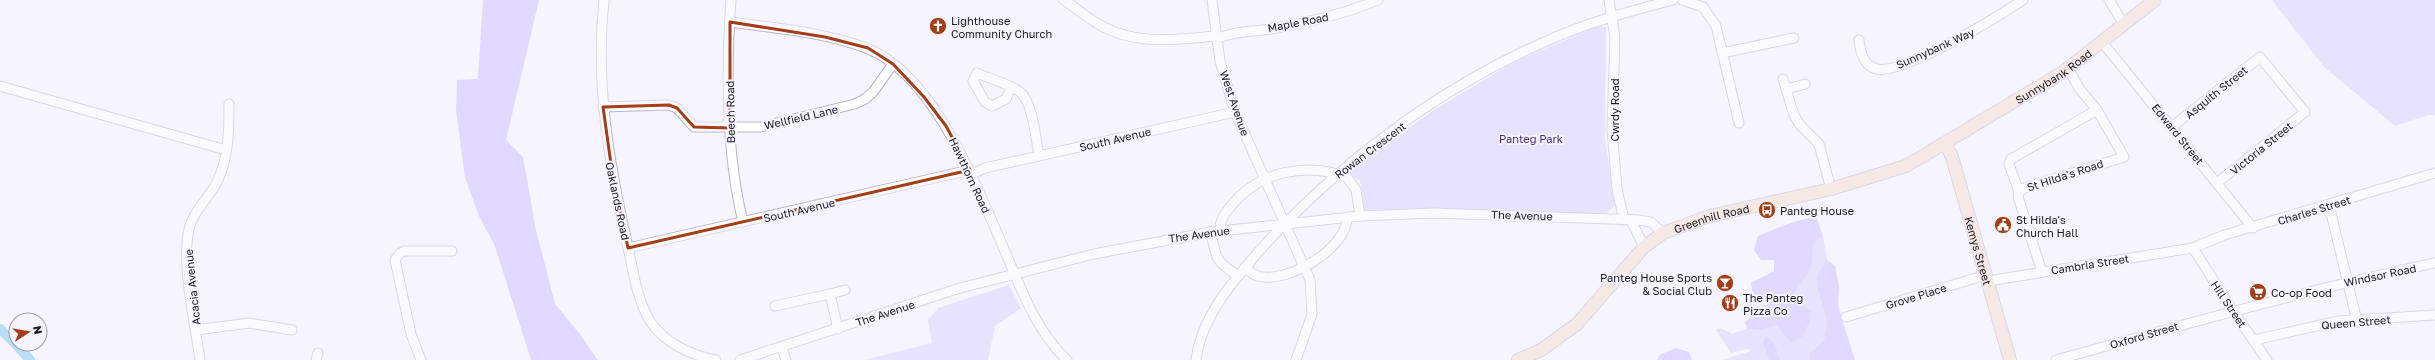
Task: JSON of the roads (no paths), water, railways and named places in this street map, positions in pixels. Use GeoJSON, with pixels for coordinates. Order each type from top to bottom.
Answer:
{"type":"FeatureCollection","features":[{"type":"Feature","properties":{"kind":"street","name":"Oaklands Road"},"geometry":{"type":"LineString","coordinates":[[604,0],[600,65],[608,152],[637,288],[651,322],[668,339],[694,354],[716,360]]}},
{"type":"Feature","properties":{"kind":"street","name":"Beech Road"},"geometry":{"type":"LineString","coordinates":[[731,0],[730,128],[734,186],[743,222]]}},
{"type":"Feature","properties":{"kind":"street","name":"Maple Road"},"geometry":{"type":"LineString","coordinates":[[1064,0],[1100,25],[1119,33],[1171,40],[1215,37],[1236,32],[1270,29],[1348,12],[1378,0]]}},
{"type":"Feature","properties":{"kind":"street","name":"West Avenue"},"geometry":{"type":"LineString","coordinates":[[1212,0],[1215,37],[1235,112],[1286,222],[1310,280],[1312,314],[1296,360]]}},
{"type":"Feature","properties":{"kind":"street","name":"Cwrdy Road"},"geometry":{"type":"LineString","coordinates":[[1610,0],[1615,52],[1612,130],[1618,189],[1628,220],[1644,247]]}},
{"type":"Feature","properties":{"kind":"street","name":"Rowan Crescent"},"geometry":{"type":"LineString","coordinates":[[1196,360],[1208,322],[1220,300],[1245,267],[1286,222],[1338,174],[1384,138],[1469,81],[1540,43],[1612,16],[1673,0]]}},
{"type":"Feature","properties":{"kind":"street"},"geometry":{"type":"LineString","coordinates":[[1682,0],[1703,7],[1710,14],[1716,26],[1739,123]]}},
{"type":"Feature","properties":{"kind":"street","name":"Sunnybank Way"},"geometry":{"type":"LineString","coordinates":[[1859,40],[1860,53],[1866,62],[1877,69],[1885,69],[1918,58],[1951,42],[1983,26],[2023,0]]}},
{"type":"Feature","properties":{"kind":"street"},"geometry":{"type":"LineString","coordinates":[[2109,0],[2124,23]]}},
{"type":"Feature","properties":{"kind":"street","name":"Sunnybank Road"},"geometry":{"type":"LineString","coordinates":[[1945,143],[2068,68],[2155,0]]}},
{"type":"Feature","properties":{"kind":"street","name":"Hawthorn Road"},"geometry":{"type":"LineString","coordinates":[[730,22],[825,37],[868,48],[893,64],[907,77],[946,126],[971,172],[1014,275],[1034,314],[1067,360]]}},
{"type":"Feature","properties":{"kind":"street"},"geometry":{"type":"LineString","coordinates":[[1722,53],[1794,38]]}},
{"type":"Feature","properties":{"kind":"street","name":"Edward Street"},"geometry":{"type":"LineString","coordinates":[[2102,42],[2253,228]]}},
{"type":"Feature","properties":{"kind":"street","name":"Asquith Street"},"geometry":{"type":"LineString","coordinates":[[2172,127],[2260,57]]}},
{"type":"Feature","properties":{"kind":"street","name":"Victoria Street"},"geometry":{"type":"LineString","coordinates":[[2217,183],[2305,112],[2260,57]]}},
{"type":"Feature","properties":{"kind":"street","name":"Wellfield Lane"},"geometry":{"type":"LineString","coordinates":[[603,106],[669,105],[677,108],[694,127],[761,127],[855,104],[865,99],[873,92],[893,64]]}},
{"type":"Feature","properties":{"kind":"street"},"geometry":{"type":"LineString","coordinates":[[2019,192],[2009,164],[2011,159],[2097,110],[2079,88],[2068,68]]}},
{"type":"Feature","properties":{"kind":"street"},"geometry":{"type":"LineString","coordinates":[[1011,87],[1006,99],[992,106],[985,102],[973,81],[977,73],[1011,87],[1020,92],[1030,108],[1039,156]]}},
{"type":"Feature","properties":{"kind":"street"},"geometry":{"type":"LineString","coordinates":[[1783,79],[1794,115],[1800,125],[1819,144],[1831,188]]}},
{"type":"Feature","properties":{"kind":"street"},"geometry":{"type":"LineString","coordinates":[[1787,89],[1804,84]]}},
{"type":"Feature","properties":{"kind":"street"},"geometry":{"type":"LineString","coordinates":[[0,86],[226,150]]}},
{"type":"Feature","properties":{"kind":"street","name":"Acacia Avenue"},"geometry":{"type":"LineString","coordinates":[[200,360],[187,263],[189,228],[217,182],[226,150],[229,104]]}},
{"type":"Feature","properties":{"kind":"street","name":"St Hilda's Road"},"geometry":{"type":"LineString","coordinates":[[2042,272],[2018,197],[2019,192],[2024,188],[2124,157],[2097,110]]}},
{"type":"Feature","properties":{"kind":"street","name":"South Avenue"},"geometry":{"type":"LineString","coordinates":[[628,248],[1235,112]]}},
{"type":"Feature","properties":{"kind":"street","name":"Greenhill Road"},"geometry":{"type":"LineString","coordinates":[[1518,360],[1541,350],[1577,324],[1644,247],[1663,233],[1710,216],[1831,188],[1906,166],[1945,143]]}},
{"type":"Feature","properties":{"kind":"street","name":"Kemys Street"},"geometry":{"type":"LineString","coordinates":[[1945,143],[1952,157],[2010,360]]}},
{"type":"Feature","properties":{"kind":"street"},"geometry":{"type":"LineString","coordinates":[[1239,276],[1225,268],[1218,261],[1215,231],[1224,215],[1235,201],[1256,183],[1296,170],[1338,174],[1347,177],[1356,190],[1360,216]]}},
{"type":"Feature","properties":{"kind":"street","name":"Charles Street"},"geometry":{"type":"LineString","coordinates":[[2193,248],[2224,235],[2253,228],[2435,173]]}},
{"type":"Feature","properties":{"kind":"street"},"geometry":{"type":"LineString","coordinates":[[2329,205],[2357,321]]}},
{"type":"Feature","properties":{"kind":"street","name":"The Avenue"},"geometry":{"type":"LineString","coordinates":[[744,360],[960,288],[1094,254],[1215,231],[1286,222],[1346,217],[1441,213],[1651,222],[1663,233]]}},
{"type":"Feature","properties":{"kind":"street"},"geometry":{"type":"LineString","coordinates":[[1245,267],[1254,275],[1266,277],[1285,274],[1318,259],[1340,239],[1346,226],[1346,217]]}},
{"type":"Feature","properties":{"kind":"street","name":"Cambria Street"},"geometry":{"type":"LineString","coordinates":[[1987,278],[2042,272],[2193,248]]}},
{"type":"Feature","properties":{"kind":"street","name":"Hill Street"},"geometry":{"type":"LineString","coordinates":[[2193,248],[2233,311],[2267,360]]}},
{"type":"Feature","properties":{"kind":"street"},"geometry":{"type":"LineString","coordinates":[[421,360],[411,334],[396,260],[399,254],[404,251],[452,251]]}},
{"type":"Feature","properties":{"kind":"street","name":"Windsor Road"},"geometry":{"type":"LineString","coordinates":[[2233,311],[2348,282],[2435,263]]}},
{"type":"Feature","properties":{"kind":"street","name":"Grove Place"},"geometry":{"type":"LineString","coordinates":[[1846,317],[1987,278]]}},
{"type":"Feature","properties":{"kind":"street"},"geometry":{"type":"LineString","coordinates":[[776,306],[845,290]]}},
{"type":"Feature","properties":{"kind":"street"},"geometry":{"type":"LineString","coordinates":[[830,294],[838,329]]}},
{"type":"Feature","properties":{"kind":"street","name":"Oxford Street"},"geometry":{"type":"LineString","coordinates":[[2056,360],[2233,311]]}},
{"type":"Feature","properties":{"kind":"street","name":"Queen Street"},"geometry":{"type":"LineString","coordinates":[[2254,340],[2320,324],[2435,315]]}},
{"type":"Feature","properties":{"kind":"street"},"geometry":{"type":"LineString","coordinates":[[196,330],[249,324],[292,330]]}},
{"type":"Feature","properties":{"kind":"street"},"geometry":{"type":"LineString","coordinates":[[782,348],[786,360]]}},
{"type":"Feature","properties":{"kind":"waterway"},"geometry":{"type":"LineString","coordinates":[[0,329],[8,336]]}},
{"type":"Feature","properties":{"kind":"waterway"},"geometry":{"type":"LineString","coordinates":[[23,352],[30,360]]}},
{"type":"Feature","properties":{"kind":"place","name":"Lighthouse Community Church"},"geometry":{"type":"Point","coordinates":[938,26]}},
{"type":"Feature","properties":{"kind":"place","name":"Panteg House"},"geometry":{"type":"Point","coordinates":[1767,210]}},
{"type":"Feature","properties":{"kind":"place","name":"St Hilda's Church Hall"},"geometry":{"type":"Point","coordinates":[2003,225]}},
{"type":"Feature","properties":{"kind":"place","name":"Panteg House Sports & Social Club"},"geometry":{"type":"Point","coordinates":[1725,283]}},
{"type":"Feature","properties":{"kind":"place","name":"Co-op Food"},"geometry":{"type":"Point","coordinates":[2258,292]}},
{"type":"Feature","properties":{"kind":"place","name":"The Panteg Pizza Co"},"geometry":{"type":"Point","coordinates":[1730,303]}},
{"type":"Feature","properties":{"kind":"park label","name":"Panteg Park"},"geometry":{"type":"Point","coordinates":[1531,138]}}]}
